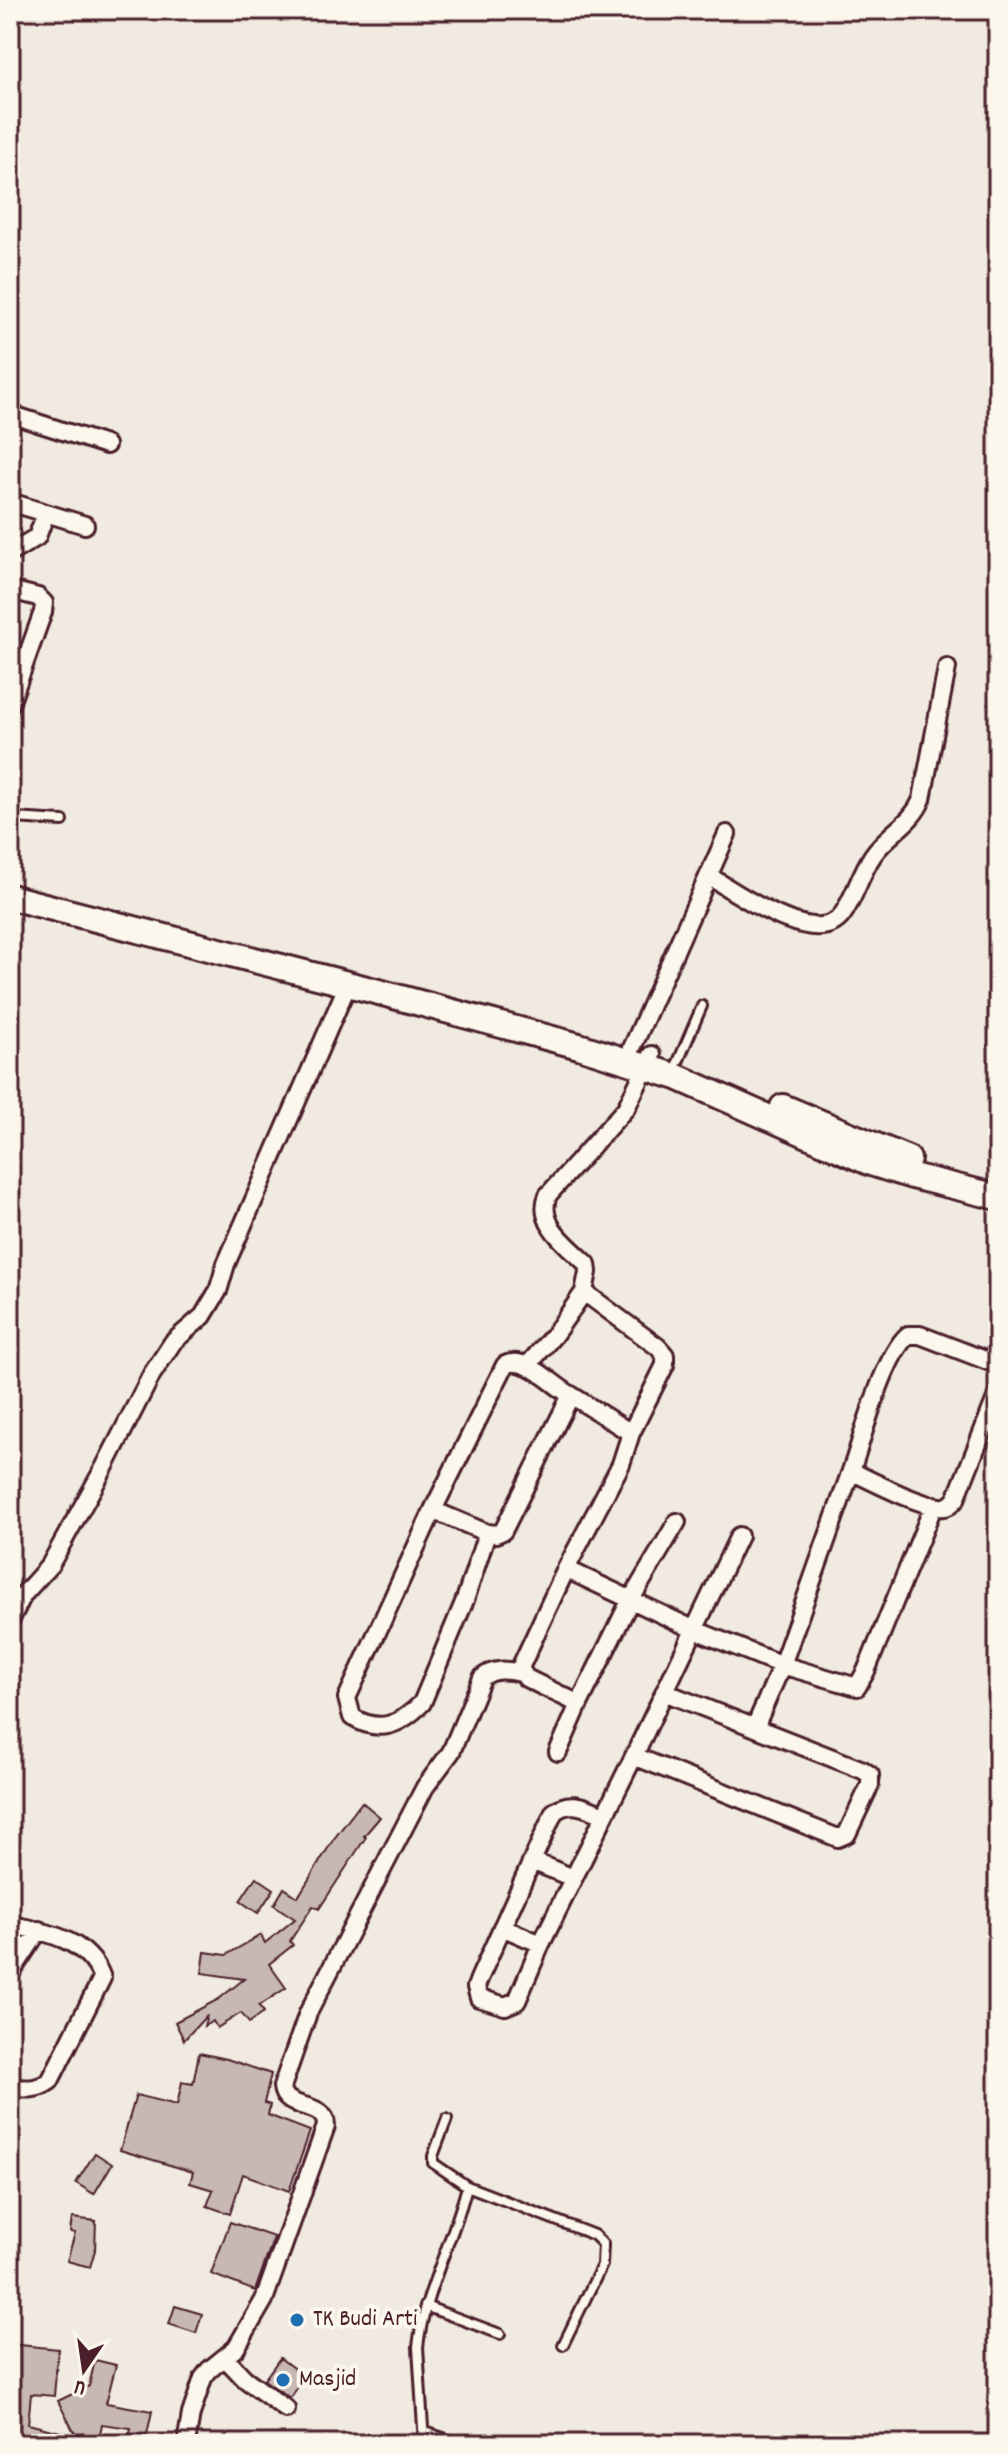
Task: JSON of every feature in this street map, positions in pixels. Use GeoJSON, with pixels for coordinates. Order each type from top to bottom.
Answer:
{"type":"FeatureCollection","features":[{"type":"Feature","properties":{"kind":"street"},"geometry":{"type":"LineString","coordinates":[[10,350],[10,361]]}},
{"type":"Feature","properties":{"kind":"street"},"geometry":{"type":"LineString","coordinates":[[10,414],[106,445]]}},
{"type":"Feature","properties":{"kind":"street"},"geometry":{"type":"LineString","coordinates":[[10,502],[85,525]]}},
{"type":"Feature","properties":{"kind":"street"},"geometry":{"type":"LineString","coordinates":[[10,553],[37,537],[46,513]]}},
{"type":"Feature","properties":{"kind":"street"},"geometry":{"type":"LineString","coordinates":[[10,590],[38,597],[44,603],[10,704]]}},
{"type":"Feature","properties":{"kind":"street"},"geometry":{"type":"LineString","coordinates":[[709,876],[762,908],[807,927],[832,926],[843,915],[864,868],[876,851],[917,810],[922,799],[947,668]]}},
{"type":"Feature","properties":{"kind":"street"},"geometry":{"type":"LineString","coordinates":[[527,1366],[554,1335],[584,1292],[587,1264],[552,1229],[544,1205],[548,1195],[626,1108],[727,834]]}},
{"type":"Feature","properties":{"kind":"street"},"geometry":{"type":"LineString","coordinates":[[10,881],[348,984],[579,1046],[678,1062],[913,1161],[998,1182]]}},
{"type":"Feature","properties":{"kind":"street"},"geometry":{"type":"LineString","coordinates":[[10,897],[222,946],[644,1057],[677,1077],[871,1163],[998,1197]]}},
{"type":"Feature","properties":{"kind":"street"},"geometry":{"type":"LineString","coordinates":[[10,1621],[23,1595],[50,1565],[152,1374],[173,1342],[203,1316],[218,1291],[232,1250],[348,984]]}},
{"type":"Feature","properties":{"kind":"street"},"geometry":{"type":"LineString","coordinates":[[521,1673],[522,1661],[621,1464],[631,1433],[665,1365],[665,1355],[658,1347],[584,1292]]}},
{"type":"Feature","properties":{"kind":"street"},"geometry":{"type":"LineString","coordinates":[[755,1727],[782,1665],[889,1364],[901,1342],[908,1335],[920,1335],[998,1365]]}},
{"type":"Feature","properties":{"kind":"street"},"geometry":{"type":"LineString","coordinates":[[487,1533],[465,1600],[422,1703],[410,1715],[376,1727],[368,1727],[352,1717],[347,1698],[433,1510],[505,1365],[513,1362],[527,1366],[631,1433]]}},
{"type":"Feature","properties":{"kind":"street"},"geometry":{"type":"LineString","coordinates":[[851,1471],[942,1508],[951,1505],[998,1393]]}},
{"type":"Feature","properties":{"kind":"street"},"geometry":{"type":"LineString","coordinates":[[433,1510],[487,1533],[503,1531],[571,1395]]}},
{"type":"Feature","properties":{"kind":"street"},"geometry":{"type":"LineString","coordinates":[[566,1569],[695,1630],[782,1665],[857,1687],[863,1679],[934,1505]]}},
{"type":"Feature","properties":{"kind":"street"},"geometry":{"type":"LineString","coordinates":[[558,1752],[630,1601],[677,1522]]}},
{"type":"Feature","properties":{"kind":"street"},"geometry":{"type":"LineString","coordinates":[[605,1815],[573,1804],[562,1806],[554,1812],[477,1984],[478,1996],[483,2000],[505,2006],[517,2001],[541,1944],[573,1878],[605,1815],[634,1756],[739,1536]]}},
{"type":"Feature","properties":{"kind":"street"},"geometry":{"type":"LineString","coordinates":[[186,2444],[191,2414],[203,2378],[236,2348],[264,2300],[326,2126],[322,2113],[287,2100],[283,2095],[282,2087],[301,2030],[425,1787],[451,1752],[482,1678],[492,1671],[521,1673],[579,1704]]}},
{"type":"Feature","properties":{"kind":"street"},"geometry":{"type":"LineString","coordinates":[[634,1756],[838,1838],[844,1837],[870,1785],[870,1775],[863,1770],[664,1692]]}},
{"type":"Feature","properties":{"kind":"street"},"geometry":{"type":"LineString","coordinates":[[532,1861],[573,1878]]}},
{"type":"Feature","properties":{"kind":"street"},"geometry":{"type":"LineString","coordinates":[[10,1925],[39,1930],[78,1947],[89,1956],[102,1978],[50,2081],[40,2088],[10,2087]]}},
{"type":"Feature","properties":{"kind":"street"},"geometry":{"type":"LineString","coordinates":[[502,1927],[541,1944]]}},
{"type":"Feature","properties":{"kind":"street"},"geometry":{"type":"LineString","coordinates":[[10,1974],[39,1930]]}},
{"type":"Feature","properties":{"kind":"street"},"geometry":{"type":"LineString","coordinates":[[225,2358],[245,2379],[286,2409]]}},
{"type":"Feature","properties":{"kind":"lane"},"geometry":{"type":"LineString","coordinates":[[10,820],[63,821]]}},
{"type":"Feature","properties":{"kind":"lane"},"geometry":{"type":"LineString","coordinates":[[678,1062],[702,1006]]}},
{"type":"Feature","properties":{"kind":"lane"},"geometry":{"type":"LineString","coordinates":[[447,2119],[433,2163],[467,2186],[594,2235],[603,2244],[602,2265],[563,2345]]}},
{"type":"Feature","properties":{"kind":"lane"},"geometry":{"type":"LineString","coordinates":[[424,2444],[418,2347],[425,2306],[467,2186]]}},
{"type":"Feature","properties":{"kind":"lane"},"geometry":{"type":"LineString","coordinates":[[425,2306],[500,2334]]}},
{"type":"Feature","properties":{"kind":"lane"},"geometry":{"type":"LineString","coordinates":[[425,2432],[461,2444]]}},
{"type":"Feature","properties":{"kind":"building"},"geometry":{"type":"Polygon","coordinates":[[[362,1802],[380,1817],[364,1836],[319,1909],[313,1906],[290,1941],[293,1945],[269,1964],[286,1988],[259,2006],[264,2012],[249,2023],[241,2013],[217,2028],[213,2021],[204,2026],[207,2015],[184,2040],[175,2022],[219,1999],[244,1979],[202,1973],[205,1952],[226,1955],[261,1935],[265,1943],[295,1919],[274,1905],[284,1888],[298,1897],[333,1840],[362,1802]]]}},
{"type":"Feature","properties":{"kind":"building"},"geometry":{"type":"Polygon","coordinates":[[[256,1877],[274,1889],[258,1913],[240,1901],[256,1877]]]}},
{"type":"Feature","properties":{"kind":"building"},"geometry":{"type":"Polygon","coordinates":[[[199,2053],[271,2074],[264,2103],[270,2105],[268,2115],[310,2131],[289,2191],[243,2174],[230,2214],[207,2206],[213,2190],[190,2183],[193,2172],[120,2150],[136,2095],[177,2105],[182,2082],[193,2084],[199,2053]]]}},
{"type":"Feature","properties":{"kind":"building"},"geometry":{"type":"Polygon","coordinates":[[[95,2153],[112,2164],[94,2194],[76,2183],[95,2153]]]}},
{"type":"Feature","properties":{"kind":"building"},"geometry":{"type":"Polygon","coordinates":[[[72,2218],[96,2221],[95,2250],[90,2267],[67,2261],[75,2233],[70,2232],[72,2218]]]}},
{"type":"Feature","properties":{"kind":"building"},"geometry":{"type":"Polygon","coordinates":[[[230,2222],[274,2237],[255,2291],[211,2274],[230,2222]]]}},
{"type":"Feature","properties":{"kind":"building"},"geometry":{"type":"Polygon","coordinates":[[[175,2306],[202,2314],[196,2333],[169,2324],[175,2306]]]}},
{"type":"Feature","properties":{"kind":"building"},"geometry":{"type":"Polygon","coordinates":[[[10,2344],[58,2349],[54,2396],[31,2394],[28,2424],[76,2436],[58,2401],[89,2386],[95,2360],[116,2365],[106,2403],[152,2411],[145,2444],[128,2444],[131,2428],[102,2424],[98,2444],[10,2444],[10,2344]]]}},
{"type":"Feature","properties":{"kind":"building","name":"Masjid"},"geometry":{"type":"Polygon","coordinates":[[[280,2358],[305,2377],[290,2398],[264,2380],[280,2358]]]}},
{"type":"Feature","properties":{"kind":"place","name":"TK Budi Arti"},"geometry":{"type":"Point","coordinates":[297,2320]}},
{"type":"Feature","properties":{"kind":"place","name":"Masjid"},"geometry":{"type":"Point","coordinates":[283,2380]}}]}
